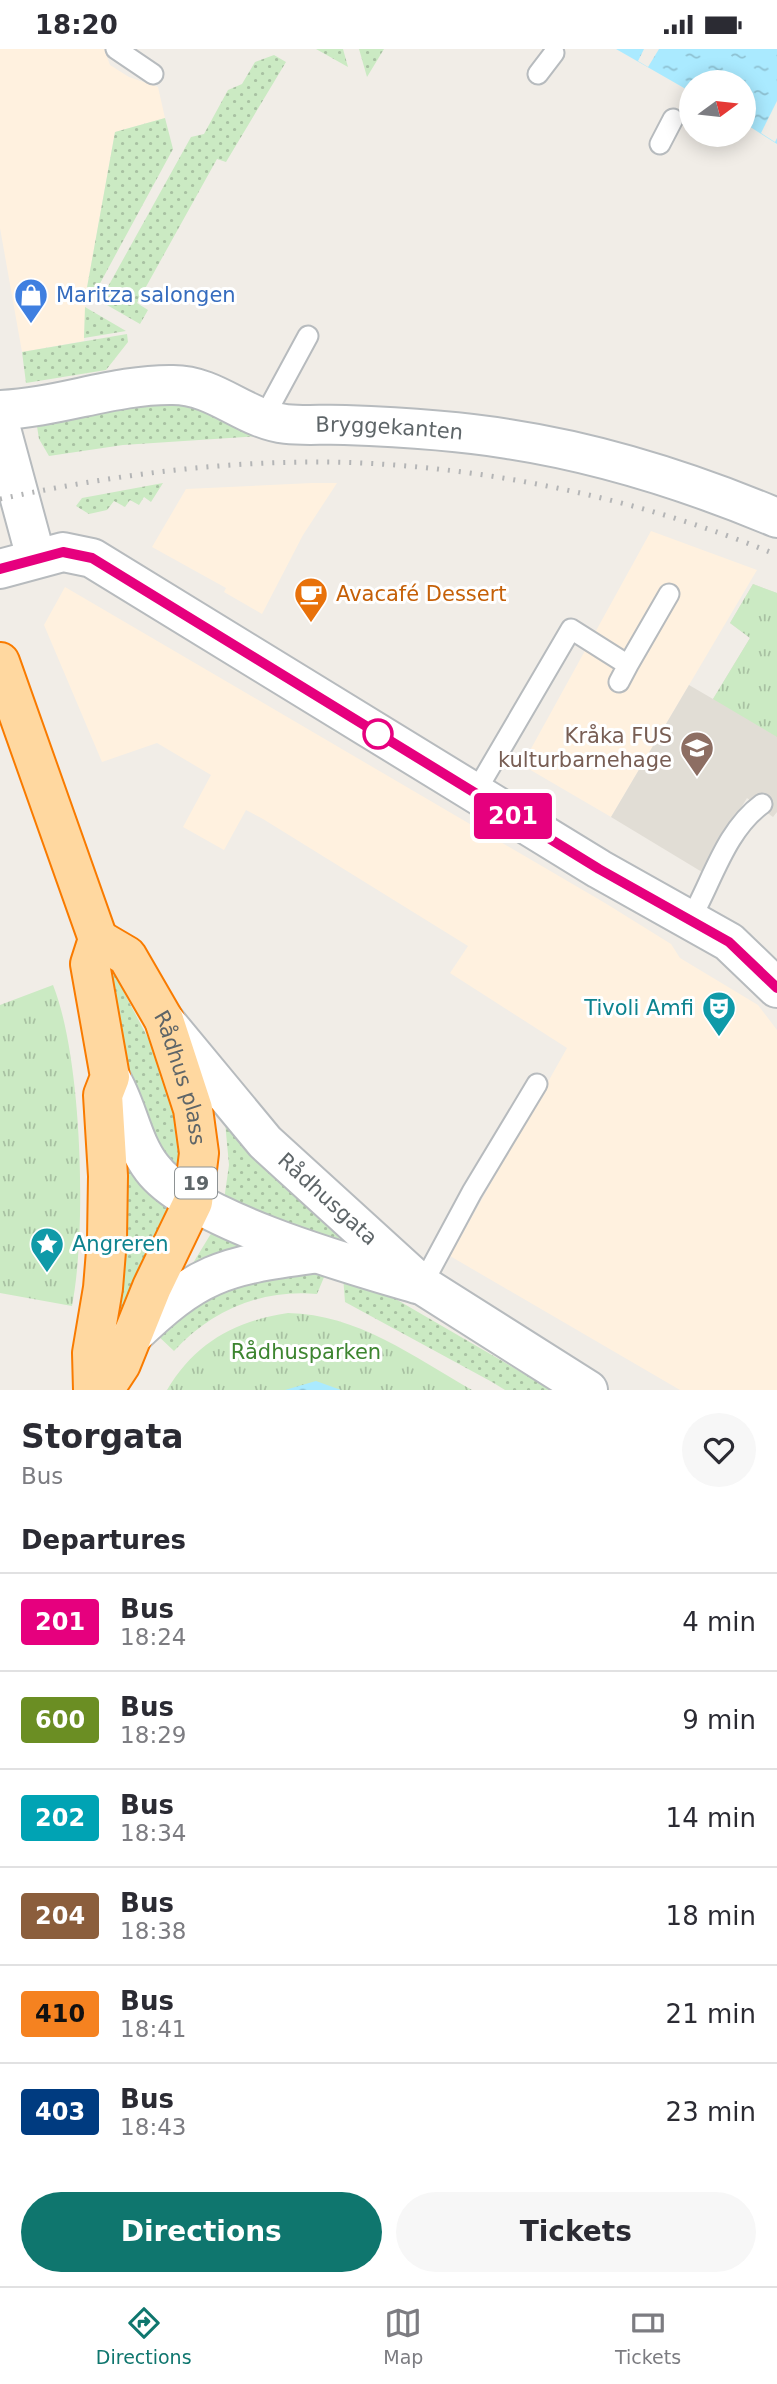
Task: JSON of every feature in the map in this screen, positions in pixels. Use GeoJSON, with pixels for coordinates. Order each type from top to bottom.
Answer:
{"type":"FeatureCollection","features":[{"type":"Feature","properties":{"kind":"highway"},"geometry":{"type":"LineString","coordinates":[[0,661],[98,939],[90,964],[110,1077],[103,1095],[108,1176],[107,1239],[103,1288],[92,1353],[93,1390]]}},
{"type":"Feature","properties":{"kind":"highway","name":"Rådhus plass"},"geometry":{"type":"LineString","coordinates":[[98,939],[127,956],[164,1020],[181,1066],[198,1132],[198,1175],[193,1202],[121,1364],[104,1390]]}},
{"type":"Feature","properties":{"kind":"street","name":"Bryggekanten"},"geometry":{"type":"LineString","coordinates":[[0,410],[26,409],[144,387],[173,385],[215,393],[263,419],[287,424],[347,425],[508,439],[655,472],[777,518]]}},
{"type":"Feature","properties":{"kind":"street"},"geometry":{"type":"LineString","coordinates":[[0,425],[17,496],[36,558]]}},
{"type":"Feature","properties":{"kind":"street"},"geometry":{"type":"LineString","coordinates":[[0,569],[63,552],[92,558],[475,793],[729,942],[777,988]]}},
{"type":"Feature","properties":{"kind":"street","name":"Rådhusgata"},"geometry":{"type":"LineString","coordinates":[[164,1020],[265,1142],[422,1285]]}},
{"type":"Feature","properties":{"kind":"street","name":"Rådhusgata"},"geometry":{"type":"LineString","coordinates":[[110,1077],[123,1098],[134,1136],[152,1168],[169,1186],[193,1202],[314,1253],[422,1285]]}},
{"type":"Feature","properties":{"kind":"street","name":"Rådhusgata"},"geometry":{"type":"LineString","coordinates":[[131,1337],[164,1305],[207,1277],[261,1259],[314,1253]]}},
{"type":"Feature","properties":{"kind":"street"},"geometry":{"type":"LineString","coordinates":[[422,1285],[589,1390]]}},
{"type":"Feature","properties":{"kind":"lane"},"geometry":{"type":"LineString","coordinates":[[116,49],[153,74]]}},
{"type":"Feature","properties":{"kind":"lane"},"geometry":{"type":"LineString","coordinates":[[538,74],[554,53]]}},
{"type":"Feature","properties":{"kind":"lane"},"geometry":{"type":"LineString","coordinates":[[660,144],[673,119]]}},
{"type":"Feature","properties":{"kind":"lane"},"geometry":{"type":"LineString","coordinates":[[263,419],[308,336]]}},
{"type":"Feature","properties":{"kind":"lane"},"geometry":{"type":"LineString","coordinates":[[475,793],[571,629],[624,673],[669,594]]}},
{"type":"Feature","properties":{"kind":"lane"},"geometry":{"type":"LineString","coordinates":[[690,920],[707,890],[722,854],[748,815],[762,804]]}},
{"type":"Feature","properties":{"kind":"lane"},"geometry":{"type":"LineString","coordinates":[[422,1285],[472,1192],[537,1084]]}},
{"type":"Feature","properties":{"kind":"shaded area"},"geometry":{"type":"Polygon","coordinates":[[[0,49],[104,49],[110,65],[129,77],[158,87],[165,118],[115,132],[86,293],[84,341],[22,352],[0,228],[0,49]]]}},
{"type":"Feature","properties":{"kind":"shaded area"},"geometry":{"type":"Polygon","coordinates":[[[337,483],[303,535],[262,614],[224,592],[226,588],[152,547],[186,489],[337,483]]]}},
{"type":"Feature","properties":{"kind":"shaded area"},"geometry":{"type":"Polygon","coordinates":[[[651,531],[757,570],[611,817],[522,765],[651,531]]]}},
{"type":"Feature","properties":{"kind":"shaded area"},"geometry":{"type":"Polygon","coordinates":[[[753,584],[777,593],[777,812],[773,817],[747,798],[702,872],[611,817],[689,685],[713,699],[750,638],[730,623],[753,584]]]}},
{"type":"Feature","properties":{"kind":"shaded area"},"geometry":{"type":"Polygon","coordinates":[[[65,587],[605,903],[671,944],[680,958],[758,1005],[777,1030],[777,1390],[680,1390],[450,1256],[567,1048],[450,973],[468,946],[263,819],[246,810],[224,850],[183,827],[211,775],[157,743],[102,762],[44,625],[65,587]]]}},
{"type":"Feature","properties":{"kind":"green space"},"geometry":{"type":"Polygon","coordinates":[[[316,49],[343,49],[348,67],[316,49]]]}},
{"type":"Feature","properties":{"kind":"green space"},"geometry":{"type":"Polygon","coordinates":[[[359,49],[384,49],[367,77],[359,49]]]}},
{"type":"Feature","properties":{"kind":"green space"},"geometry":{"type":"Polygon","coordinates":[[[274,55],[286,62],[226,162],[217,159],[137,303],[148,310],[140,324],[100,301],[191,137],[204,134],[228,90],[242,84],[255,62],[274,55]]]}},
{"type":"Feature","properties":{"kind":"green space"},"geometry":{"type":"Polygon","coordinates":[[[165,118],[173,149],[91,300],[86,293],[115,132],[165,118]]]}},
{"type":"Feature","properties":{"kind":"green space"},"geometry":{"type":"Polygon","coordinates":[[[85,307],[126,331],[84,338],[85,307]]]}},
{"type":"Feature","properties":{"kind":"green space"},"geometry":{"type":"Polygon","coordinates":[[[127,334],[128,342],[106,370],[26,383],[22,352],[127,334]]]}},
{"type":"Feature","properties":{"kind":"green space"},"geometry":{"type":"Polygon","coordinates":[[[163,400],[183,401],[259,436],[123,445],[49,456],[39,439],[36,420],[163,400]]]}},
{"type":"Feature","properties":{"kind":"green space"},"geometry":{"type":"Polygon","coordinates":[[[163,483],[151,502],[144,497],[139,505],[130,500],[125,507],[114,501],[107,510],[89,514],[76,506],[82,498],[163,483]]]}},
{"type":"Feature","properties":{"kind":"green space"},"geometry":{"type":"Polygon","coordinates":[[[753,584],[777,593],[777,737],[713,699],[750,638],[730,623],[753,584]]]}},
{"type":"Feature","properties":{"kind":"green space"},"geometry":{"type":"Polygon","coordinates":[[[110,966],[176,1091],[183,1178],[164,1157],[139,1107],[124,1051],[110,966]]]}},
{"type":"Feature","properties":{"kind":"green space"},"geometry":{"type":"Polygon","coordinates":[[[53,985],[63,1016],[70,1055],[79,1144],[79,1233],[72,1306],[0,1293],[0,1005],[53,985]]]}},
{"type":"Feature","properties":{"kind":"green space"},"geometry":{"type":"Polygon","coordinates":[[[224,1111],[344,1229],[337,1244],[224,1200],[229,1165],[224,1111]]]}},
{"type":"Feature","properties":{"kind":"green space"},"geometry":{"type":"Polygon","coordinates":[[[122,1149],[178,1207],[123,1320],[112,1317],[122,1149]]]}},
{"type":"Feature","properties":{"kind":"green space"},"geometry":{"type":"Polygon","coordinates":[[[215,1227],[265,1245],[187,1273],[215,1227]]]}},
{"type":"Feature","properties":{"kind":"green space"},"geometry":{"type":"Polygon","coordinates":[[[327,1270],[317,1294],[276,1295],[239,1305],[204,1324],[174,1351],[155,1333],[212,1289],[327,1270]]]}},
{"type":"Feature","properties":{"kind":"green space"},"geometry":{"type":"Polygon","coordinates":[[[343,1276],[375,1287],[552,1390],[505,1390],[345,1302],[343,1276]]]}},
{"type":"Feature","properties":{"kind":"green space","name":"Rådhusparken"},"geometry":{"type":"Polygon","coordinates":[[[288,1313],[313,1315],[361,1329],[406,1351],[472,1390],[167,1390],[190,1359],[218,1337],[251,1322],[288,1313]]]}},
{"type":"Feature","properties":{"kind":"water"},"geometry":{"type":"Polygon","coordinates":[[[616,49],[777,49],[777,144],[756,131],[756,70],[679,70],[679,85],[616,49]]]}},
{"type":"Feature","properties":{"kind":"water"},"geometry":{"type":"Polygon","coordinates":[[[316,1381],[341,1390],[285,1390],[316,1381]]]}},
{"type":"Feature","properties":{"kind":"pier"},"geometry":{"type":"Polygon","coordinates":[[[644,49],[659,49],[648,67],[638,61],[644,49]]]}},
{"type":"Feature","properties":{"kind":"pier"},"geometry":{"type":"Polygon","coordinates":[[[777,101],[777,138],[775,142],[761,133],[777,101]]]}},
{"type":"Feature","properties":{"kind":"railway"},"geometry":{"type":"LineString","coordinates":[[0,499],[117,478],[236,465],[316,462],[432,468],[492,476],[610,500],[723,534],[777,555]]}},
{"type":"Feature","properties":{"kind":"bus line","name":"201"},"geometry":{"type":"LineString","coordinates":[[0,569],[63,552],[92,558],[599,869],[729,942],[777,988]]}},
{"type":"Feature","properties":{"kind":"place","name":"Maritza salongen"},"geometry":{"type":"Point","coordinates":[31,325]}},
{"type":"Feature","properties":{"kind":"place","name":"Avacafé Dessert"},"geometry":{"type":"Point","coordinates":[311,624]}},
{"type":"Feature","properties":{"kind":"place","name":"Kråka FUS kulturbarnehage"},"geometry":{"type":"Point","coordinates":[697,778]}},
{"type":"Feature","properties":{"kind":"place","name":"Tivoli Amfi"},"geometry":{"type":"Point","coordinates":[719,1038]}},
{"type":"Feature","properties":{"kind":"place","name":"Angreren"},"geometry":{"type":"Point","coordinates":[47,1274]}}]}
